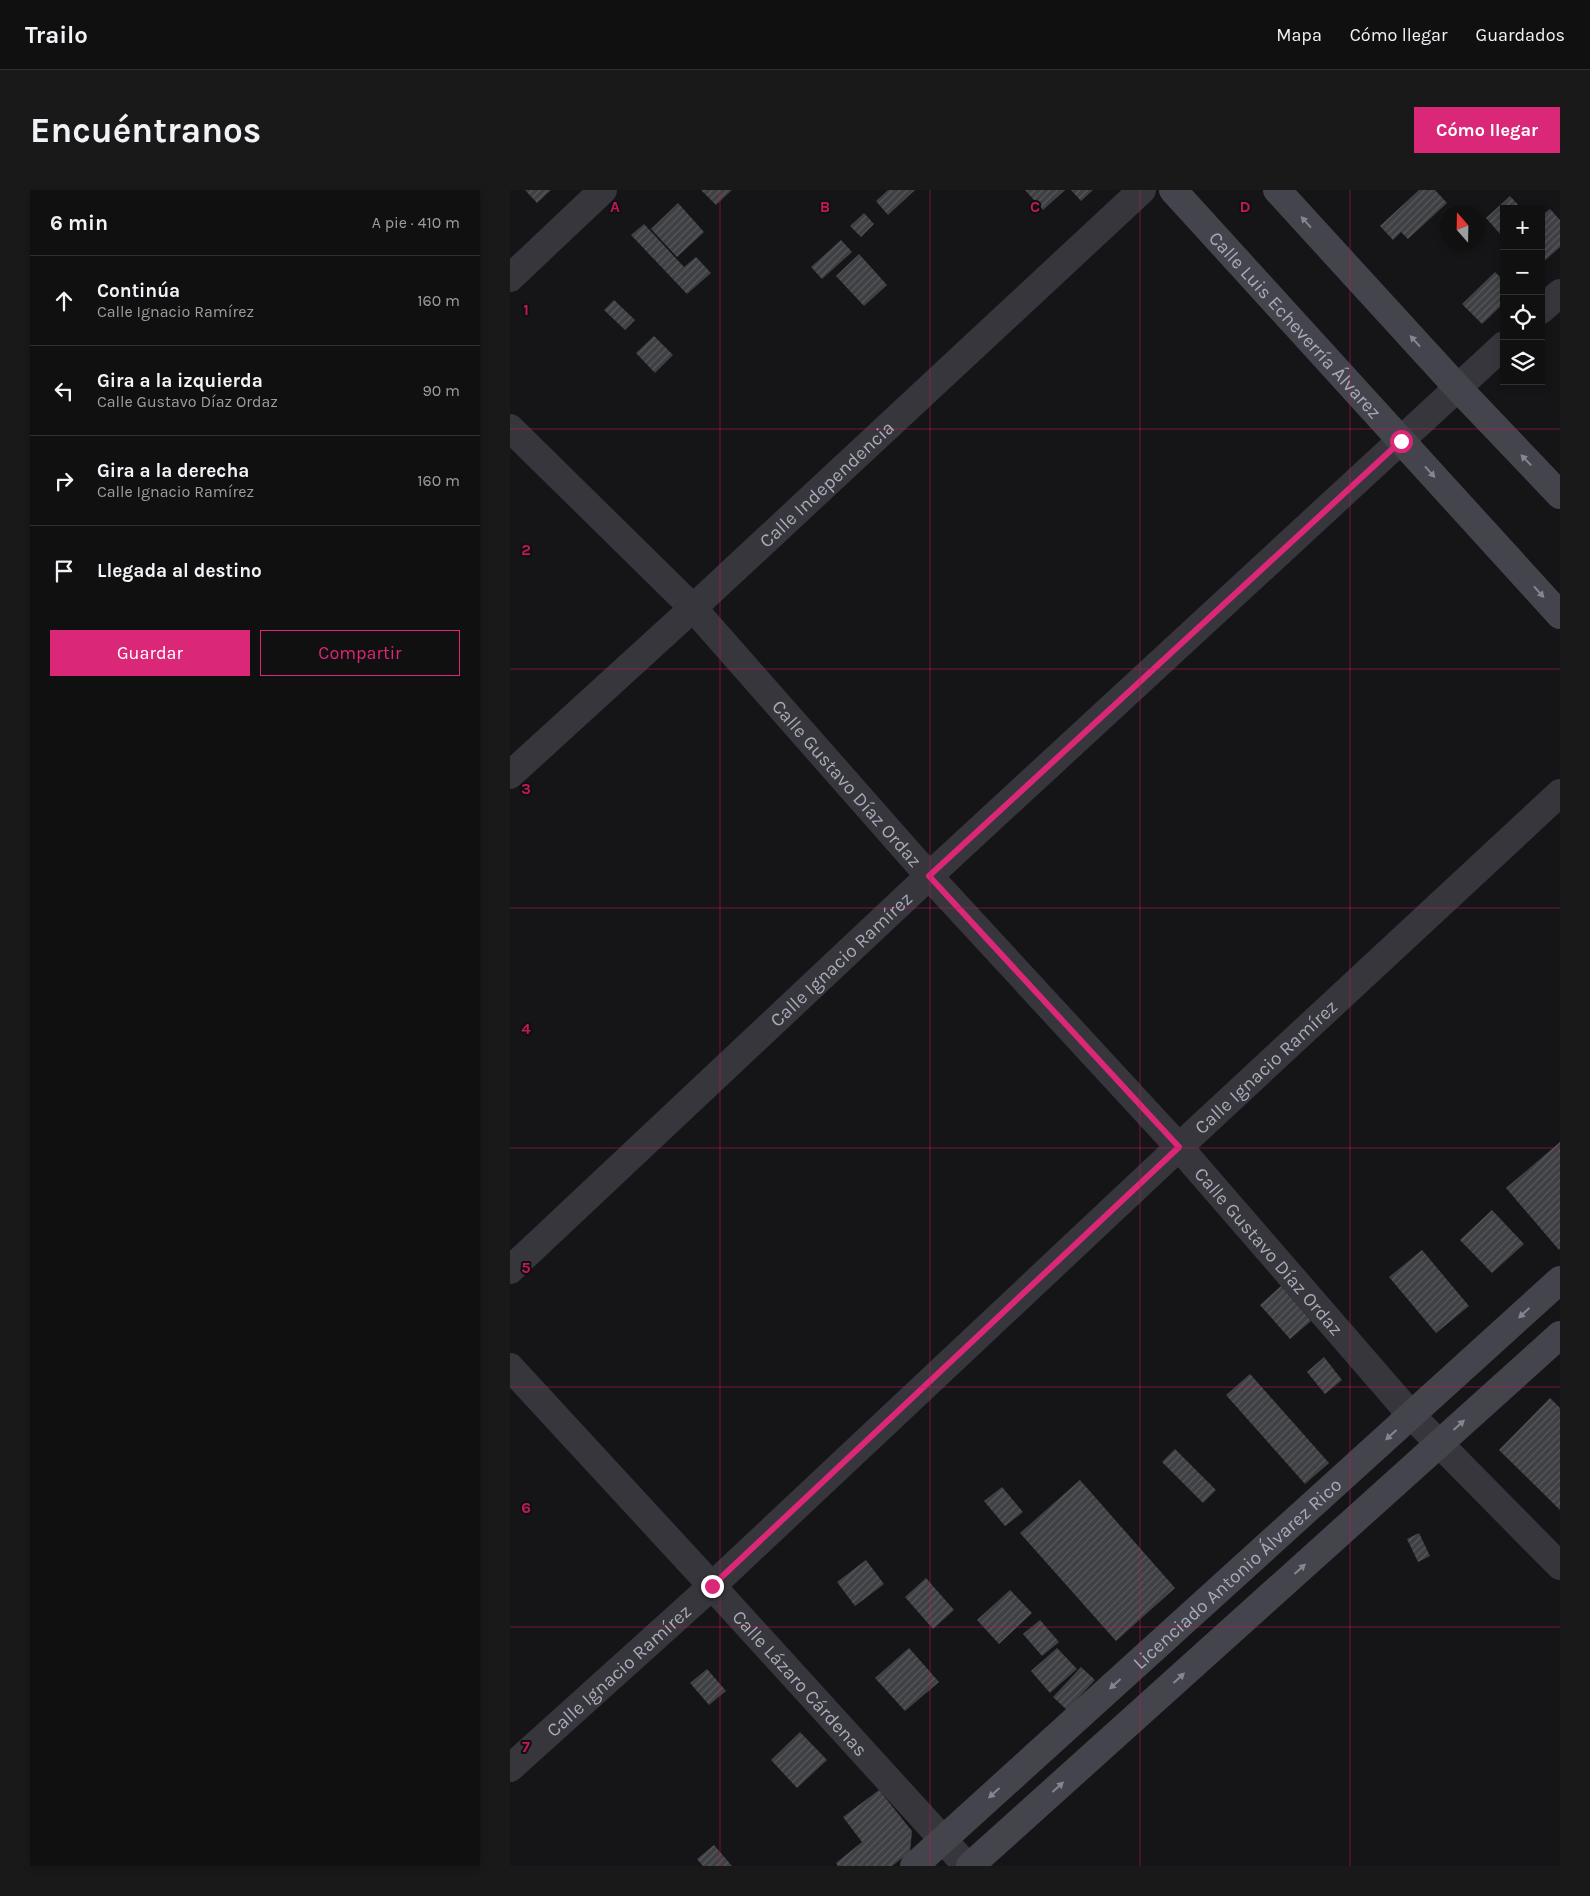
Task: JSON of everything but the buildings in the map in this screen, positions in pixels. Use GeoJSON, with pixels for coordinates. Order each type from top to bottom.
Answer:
{"type":"FeatureCollection","features":[{"type":"Feature","properties":{"kind":"main road","name":"Calle Luis Echeverría Álvarez"},"geometry":{"type":"LineString","coordinates":[[1173,190],[1560,615]]}},
{"type":"Feature","properties":{"kind":"main road"},"geometry":{"type":"LineString","coordinates":[[1277,190],[1458,388],[1560,496]]}},
{"type":"Feature","properties":{"kind":"main road","name":"Licenciado Antonio Álvarez Rico"},"geometry":{"type":"LineString","coordinates":[[914,1866],[1560,1280]]}},
{"type":"Feature","properties":{"kind":"main road","name":"Licenciado Antonio Álvarez Rico"},"geometry":{"type":"LineString","coordinates":[[968,1866],[1560,1335]]}},
{"type":"Feature","properties":{"kind":"street"},"geometry":{"type":"LineString","coordinates":[[510,278],[603,190]]}},
{"type":"Feature","properties":{"kind":"street","name":"Calle Independencia"},"geometry":{"type":"LineString","coordinates":[[510,775],[693,608],[1142,190]]}},
{"type":"Feature","properties":{"kind":"street"},"geometry":{"type":"LineString","coordinates":[[1545,306],[1560,292]]}},
{"type":"Feature","properties":{"kind":"street","name":"Calle Ignacio Ramírez"},"geometry":{"type":"LineString","coordinates":[[510,1270],[929,876],[1500,349]]}},
{"type":"Feature","properties":{"kind":"street","name":"Calle Gustavo Díaz Ordaz"},"geometry":{"type":"LineString","coordinates":[[510,428],[693,608],[929,876],[1179,1147],[1412,1416],[1560,1566]]}},
{"type":"Feature","properties":{"kind":"street","name":"Calle Ignacio Ramírez"},"geometry":{"type":"LineString","coordinates":[[510,1768],[712,1586],[1179,1147],[1560,793]]}},
{"type":"Feature","properties":{"kind":"street","name":"Calle Lázaro Cárdenas"},"geometry":{"type":"LineString","coordinates":[[510,1368],[712,1586],[942,1840],[968,1866]]}},
{"type":"Feature","properties":{"kind":"route"},"geometry":{"type":"LineString","coordinates":[[712,1586],[1179,1147],[929,876],[1401,441]]}}]}
